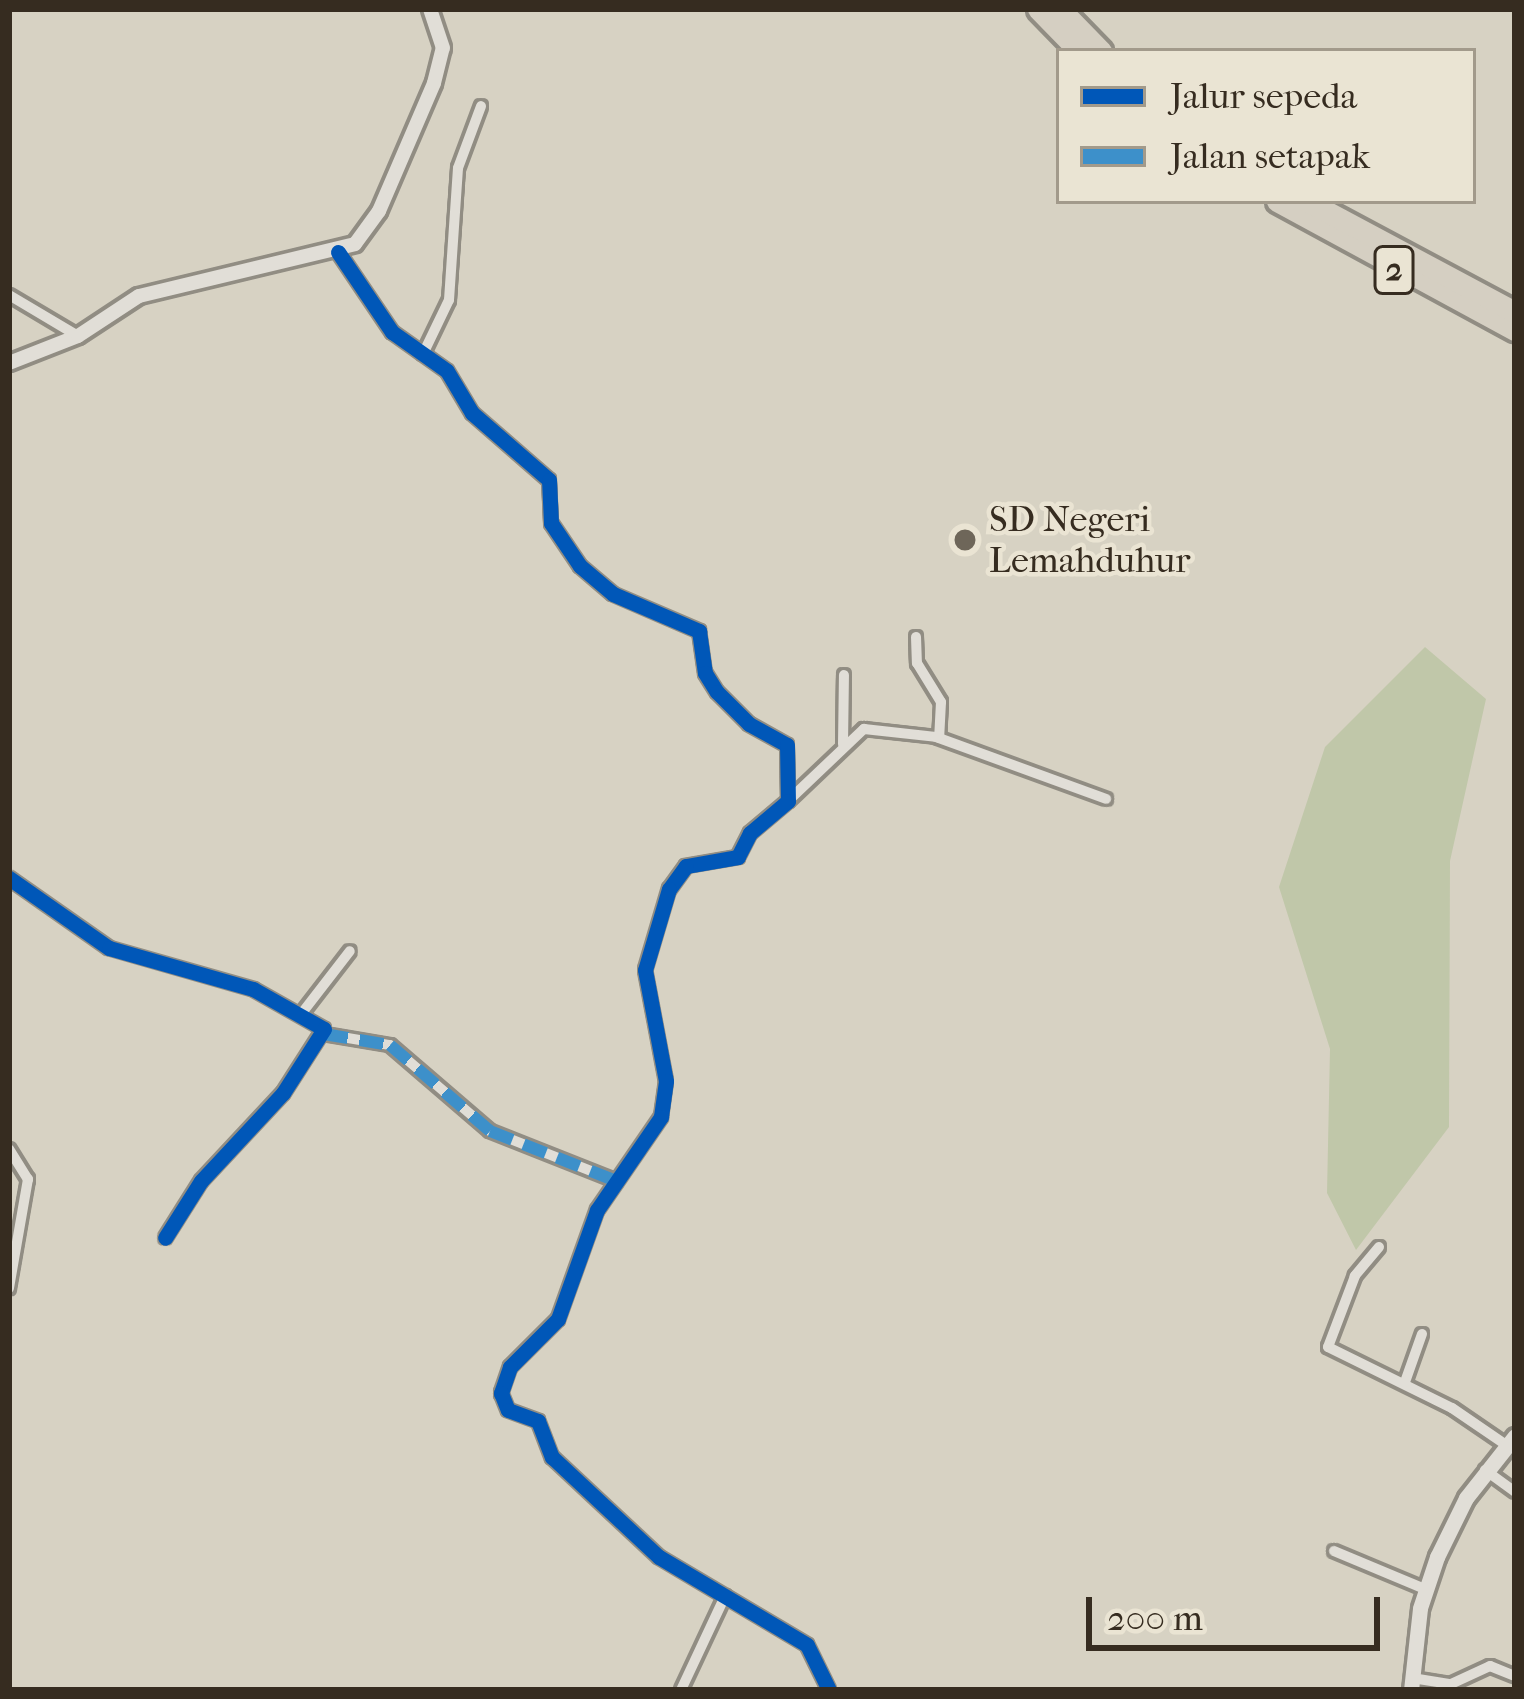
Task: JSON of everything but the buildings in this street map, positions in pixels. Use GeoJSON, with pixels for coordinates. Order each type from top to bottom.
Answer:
{"type":"FeatureCollection","features":[{"type":"Feature","properties":{"kind":"highway"},"geometry":{"type":"LineString","coordinates":[[1038,9],[1076,48]]}},
{"type":"Feature","properties":{"kind":"highway"},"geometry":{"type":"LineString","coordinates":[[1060,9],[1099,48]]}},
{"type":"Feature","properties":{"kind":"highway","name":"2"},"geometry":{"type":"LineString","coordinates":[[1283,204],[1515,330]]}},
{"type":"Feature","properties":{"kind":"highway","name":"2"},"geometry":{"type":"LineString","coordinates":[[1312,204],[1515,312]]}},
{"type":"Feature","properties":{"kind":"main road"},"geometry":{"type":"LineString","coordinates":[[1411,1684],[1425,1589],[1485,1470],[1511,1441]]}},
{"type":"Feature","properties":{"kind":"street"},"geometry":{"type":"LineString","coordinates":[[9,363],[78,336],[139,296],[338,252],[362,238],[380,211],[434,83],[443,48],[430,9]]}},
{"type":"Feature","properties":{"kind":"street"},"geometry":{"type":"LineString","coordinates":[[423,354],[449,300],[458,168],[481,106]]}},
{"type":"Feature","properties":{"kind":"street"},"geometry":{"type":"LineString","coordinates":[[338,252],[392,332],[450,374],[472,413],[549,480],[553,527],[585,572],[618,597],[699,631],[717,692],[748,724],[788,745],[788,801]]}},
{"type":"Feature","properties":{"kind":"street"},"geometry":{"type":"LineString","coordinates":[[9,295],[78,336]]}},
{"type":"Feature","properties":{"kind":"street"},"geometry":{"type":"LineString","coordinates":[[916,637],[917,663],[941,702],[939,738]]}},
{"type":"Feature","properties":{"kind":"street"},"geometry":{"type":"LineString","coordinates":[[842,753],[844,675]]}},
{"type":"Feature","properties":{"kind":"street"},"geometry":{"type":"LineString","coordinates":[[829,1690],[803,1641],[649,1549],[552,1457],[538,1421],[508,1410],[502,1397],[510,1367],[558,1319],[616,1180],[650,1135],[666,1096],[644,981],[666,894],[686,866],[738,857],[750,833],[864,729],[939,738],[1106,800]]}},
{"type":"Feature","properties":{"kind":"street"},"geometry":{"type":"LineString","coordinates":[[9,878],[119,952],[246,987],[302,1013],[324,1034],[390,1045],[490,1131],[616,1180]]}},
{"type":"Feature","properties":{"kind":"street"},"geometry":{"type":"LineString","coordinates":[[302,1013],[350,951]]}},
{"type":"Feature","properties":{"kind":"street"},"geometry":{"type":"LineString","coordinates":[[165,1238],[201,1181],[271,1108],[324,1034]]}},
{"type":"Feature","properties":{"kind":"street"},"geometry":{"type":"LineString","coordinates":[[9,1149],[28,1180],[9,1288]]}},
{"type":"Feature","properties":{"kind":"street"},"geometry":{"type":"LineString","coordinates":[[1378,1247],[1355,1276],[1328,1346],[1511,1441]]}},
{"type":"Feature","properties":{"kind":"street"},"geometry":{"type":"LineString","coordinates":[[1405,1382],[1422,1334]]}},
{"type":"Feature","properties":{"kind":"street"},"geometry":{"type":"LineString","coordinates":[[1485,1470],[1515,1492]]}},
{"type":"Feature","properties":{"kind":"street"},"geometry":{"type":"LineString","coordinates":[[1334,1551],[1425,1589]]}},
{"type":"Feature","properties":{"kind":"street"},"geometry":{"type":"LineString","coordinates":[[681,1690],[725,1596]]}},
{"type":"Feature","properties":{"kind":"street"},"geometry":{"type":"LineString","coordinates":[[1411,1684],[1451,1684],[1490,1666],[1515,1676]]}},
{"type":"Feature","properties":{"kind":"green space"},"geometry":{"type":"Polygon","coordinates":[[[1425,647],[1486,699],[1450,861],[1449,1127],[1356,1250],[1327,1193],[1330,1049],[1279,887],[1325,747],[1425,647]]]}},
{"type":"Feature","properties":{"kind":"marked path"},"geometry":{"type":"LineString","coordinates":[[324,1034],[390,1045],[490,1131],[616,1181]]}},
{"type":"Feature","properties":{"kind":"cycle path"},"geometry":{"type":"LineString","coordinates":[[338,252],[392,332],[447,371],[472,413],[549,480],[551,523],[580,566],[613,594],[699,631],[705,673],[717,692],[749,724],[787,745],[788,801],[750,833],[738,857],[686,866],[669,889],[645,970],[666,1081],[661,1117],[597,1210],[558,1319],[510,1367],[501,1393],[508,1410],[538,1421],[552,1457],[659,1557],[807,1645],[829,1690]]}},
{"type":"Feature","properties":{"kind":"cycle path"},"geometry":{"type":"LineString","coordinates":[[9,878],[109,948],[253,989],[324,1029],[283,1093],[201,1181],[165,1238]]}},
{"type":"Feature","properties":{"kind":"place","name":"SD Negeri Lemahduhur"},"geometry":{"type":"Point","coordinates":[965,540]}}]}
